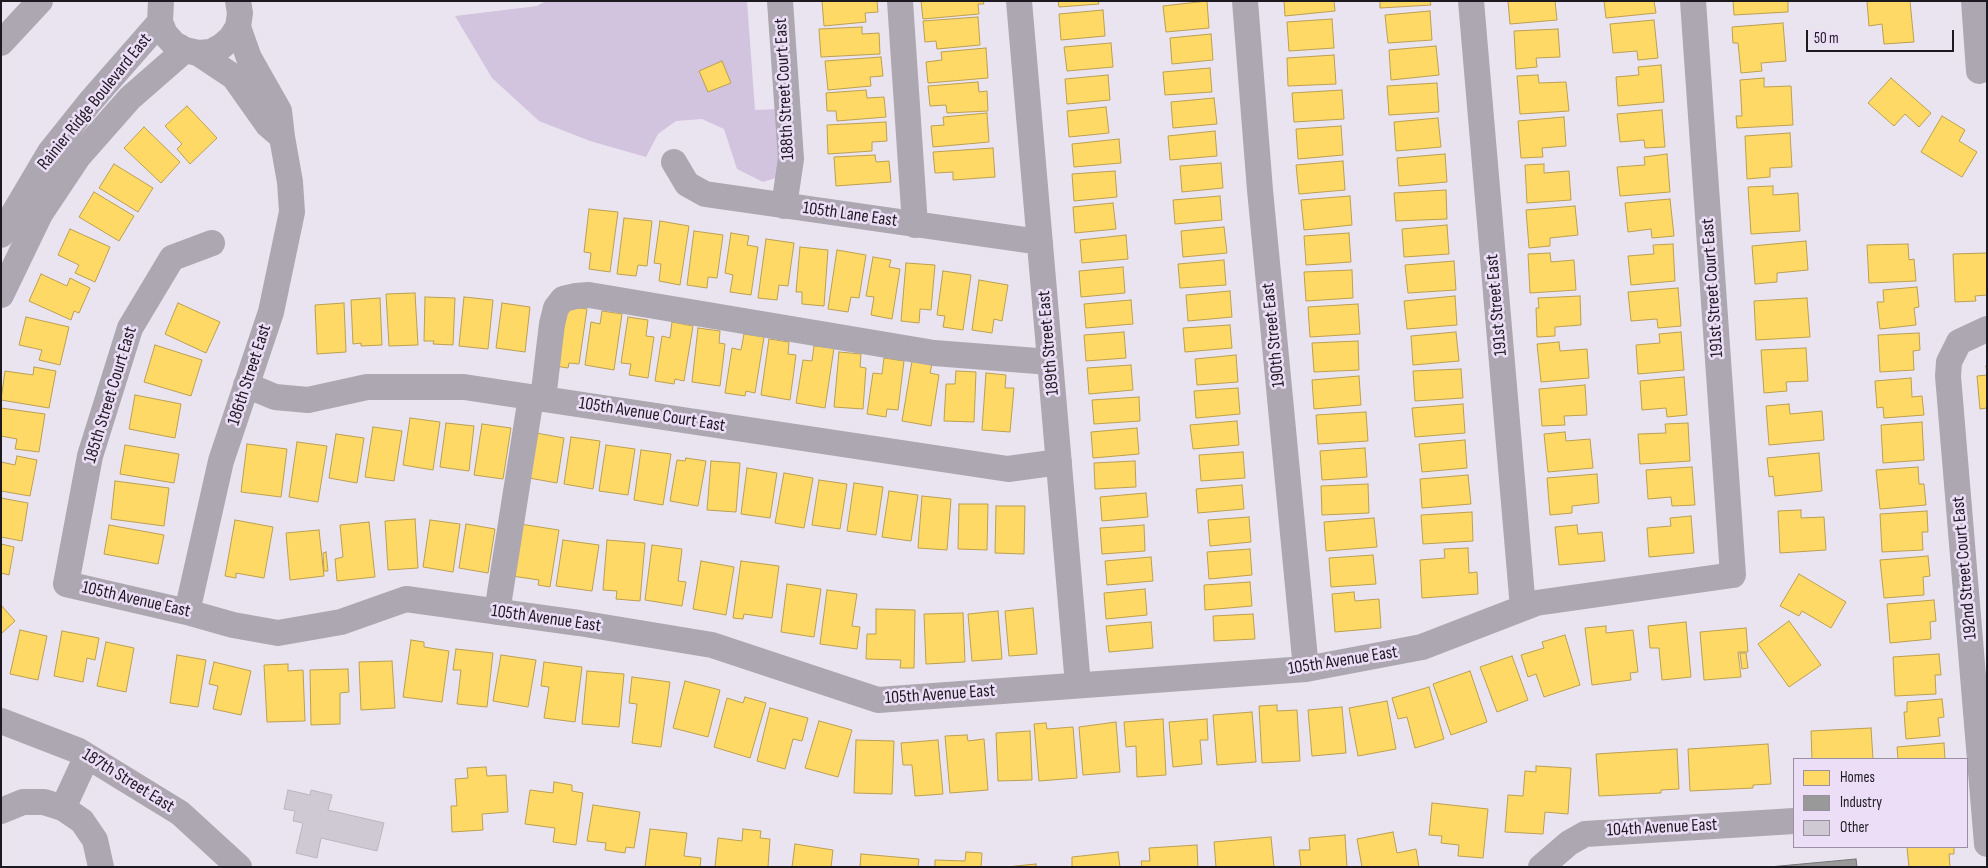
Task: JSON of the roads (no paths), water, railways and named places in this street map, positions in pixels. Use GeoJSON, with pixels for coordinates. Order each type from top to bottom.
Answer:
{"type":"FeatureCollection","features":[{"type":"Feature","properties":{"kind":"street"},"geometry":{"type":"LineString","coordinates":[[1,43],[40,1]]}},
{"type":"Feature","properties":{"kind":"street","name":"188th Street Court East"},"geometry":{"type":"LineString","coordinates":[[780,1],[791,159],[784,206]]}},
{"type":"Feature","properties":{"kind":"street"},"geometry":{"type":"LineString","coordinates":[[900,1],[915,224]]}},
{"type":"Feature","properties":{"kind":"street","name":"189th Street East"},"geometry":{"type":"LineString","coordinates":[[1020,1],[1078,685]]}},
{"type":"Feature","properties":{"kind":"street","name":"190th Street East"},"geometry":{"type":"LineString","coordinates":[[1245,1],[1260,190],[1306,669]]}},
{"type":"Feature","properties":{"kind":"street","name":"191st Street East"},"geometry":{"type":"LineString","coordinates":[[1471,1],[1523,608]]}},
{"type":"Feature","properties":{"kind":"street","name":"191st Street Court East"},"geometry":{"type":"LineString","coordinates":[[1693,1],[1733,575]]}},
{"type":"Feature","properties":{"kind":"street"},"geometry":{"type":"LineString","coordinates":[[1974,1],[1979,71]]}},
{"type":"Feature","properties":{"kind":"street"},"geometry":{"type":"LineString","coordinates":[[191,52],[210,52],[232,38],[241,11]]}},
{"type":"Feature","properties":{"kind":"street","name":"186th Street East"},"geometry":{"type":"LineString","coordinates":[[187,612],[222,461],[271,312],[292,212],[290,182],[279,111],[249,58],[241,11]]}},
{"type":"Feature","properties":{"kind":"street"},"geometry":{"type":"LineString","coordinates":[[160,12],[169,39],[234,78],[268,125],[282,137]]}},
{"type":"Feature","properties":{"kind":"street","name":"Rainier Ridge Boulevard East"},"geometry":{"type":"LineString","coordinates":[[1,235],[50,152],[160,12]]}},
{"type":"Feature","properties":{"kind":"street","name":"Rainier Ridge Boulevard East"},"geometry":{"type":"LineString","coordinates":[[1,295],[40,214],[78,157],[130,98],[191,52]]}},
{"type":"Feature","properties":{"kind":"street","name":"105th Lane East"},"geometry":{"type":"LineString","coordinates":[[674,162],[687,184],[705,194],[1040,242]]}},
{"type":"Feature","properties":{"kind":"street","name":"185th Street Court East"},"geometry":{"type":"LineString","coordinates":[[66,584],[90,456],[130,328],[172,258],[212,243]]}},
{"type":"Feature","properties":{"kind":"street"},"geometry":{"type":"LineString","coordinates":[[497,612],[552,324],[556,308],[563,299],[583,296],[934,353],[1050,362]]}},
{"type":"Feature","properties":{"kind":"street","name":"192nd Street Court East"},"geometry":{"type":"LineString","coordinates":[[1987,329],[1960,342],[1952,353],[1948,376],[1987,844]]}},
{"type":"Feature","properties":{"kind":"street","name":"105th Avenue Court East"},"geometry":{"type":"LineString","coordinates":[[246,385],[275,397],[308,400],[367,387],[464,387],[1008,469],[1059,462]]}},
{"type":"Feature","properties":{"kind":"street","name":"105th Avenue East"},"geometry":{"type":"LineString","coordinates":[[66,584],[187,612],[233,625],[278,633],[342,622],[406,599],[579,623],[712,645],[878,700],[1306,669],[1422,648],[1536,603],[1733,575]]}},
{"type":"Feature","properties":{"kind":"street","name":"187th Street East"},"geometry":{"type":"LineString","coordinates":[[1,721],[87,756],[180,813],[239,867]]}},
{"type":"Feature","properties":{"kind":"street"},"geometry":{"type":"LineString","coordinates":[[64,808],[87,756]]}},
{"type":"Feature","properties":{"kind":"street"},"geometry":{"type":"LineString","coordinates":[[5,806],[23,802],[44,802],[64,808],[82,821],[95,840],[100,867]]}},
{"type":"Feature","properties":{"kind":"street","name":"104th Avenue East"},"geometry":{"type":"LineString","coordinates":[[1542,867],[1569,843],[1585,834],[1793,821]]}}]}
